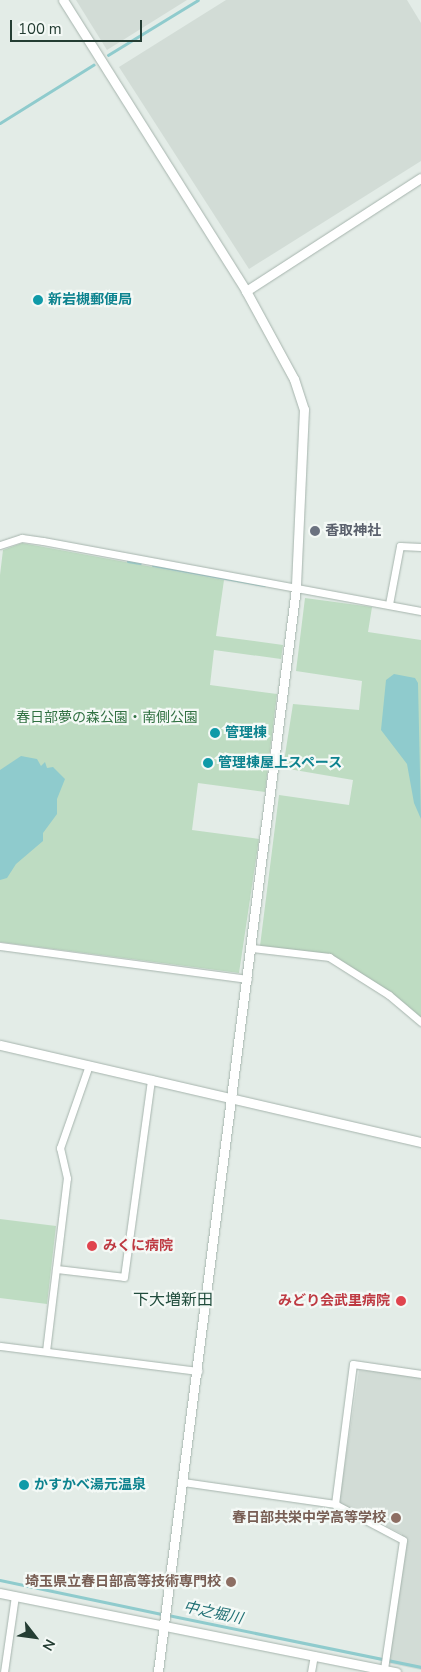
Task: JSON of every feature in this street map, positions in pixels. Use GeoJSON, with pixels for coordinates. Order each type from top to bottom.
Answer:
{"type":"FeatureCollection","features":[{"type":"Feature","properties":{"kind":"street"},"geometry":{"type":"LineString","coordinates":[[63,0],[246,291],[294,379],[304,410],[296,588],[234,1098],[158,1672]]}},
{"type":"Feature","properties":{"kind":"street"},"geometry":{"type":"LineString","coordinates":[[246,291],[421,178]]}},
{"type":"Feature","properties":{"kind":"street"},"geometry":{"type":"LineString","coordinates":[[0,545],[22,538],[43,541],[421,610]]}},
{"type":"Feature","properties":{"kind":"street"},"geometry":{"type":"LineString","coordinates":[[389,604],[400,546],[421,547]]}},
{"type":"Feature","properties":{"kind":"street"},"geometry":{"type":"LineString","coordinates":[[0,946],[248,979]]}},
{"type":"Feature","properties":{"kind":"street"},"geometry":{"type":"LineString","coordinates":[[252,948],[329,957],[390,995],[421,1022]]}},
{"type":"Feature","properties":{"kind":"street"},"geometry":{"type":"LineString","coordinates":[[0,1045],[421,1142]]}},
{"type":"Feature","properties":{"kind":"street"},"geometry":{"type":"LineString","coordinates":[[46,1350],[67,1178],[60,1148],[89,1065]]}},
{"type":"Feature","properties":{"kind":"street"},"geometry":{"type":"LineString","coordinates":[[56,1268],[124,1277],[151,1079]]}},
{"type":"Feature","properties":{"kind":"street"},"geometry":{"type":"LineString","coordinates":[[0,1346],[46,1350],[198,1372]]}},
{"type":"Feature","properties":{"kind":"street"},"geometry":{"type":"LineString","coordinates":[[335,1504],[353,1364],[421,1374]]}},
{"type":"Feature","properties":{"kind":"street"},"geometry":{"type":"LineString","coordinates":[[183,1482],[335,1504],[403,1540],[384,1669]]}},
{"type":"Feature","properties":{"kind":"street"},"geometry":{"type":"LineString","coordinates":[[0,1593],[164,1628],[396,1672]]}},
{"type":"Feature","properties":{"kind":"street"},"geometry":{"type":"LineString","coordinates":[[4,1672],[15,1596]]}},
{"type":"Feature","properties":{"kind":"street"},"geometry":{"type":"LineString","coordinates":[[311,1672],[314,1655]]}},
{"type":"Feature","properties":{"kind":"shaded area"},"geometry":{"type":"Polygon","coordinates":[[[76,0],[187,0],[107,50],[76,0]]]}},
{"type":"Feature","properties":{"kind":"shaded area"},"geometry":{"type":"Polygon","coordinates":[[[226,0],[407,0],[421,23],[421,161],[249,269],[119,67],[226,0]]]}},
{"type":"Feature","properties":{"kind":"shaded area","name":"春日部共栄中学高等学校"},"geometry":{"type":"Polygon","coordinates":[[[359,1370],[421,1376],[421,1670],[387,1663],[402,1534],[339,1503],[359,1370]]]}},
{"type":"Feature","properties":{"kind":"green space","name":"春日部夢の森公園・南側公園"},"geometry":{"type":"Polygon","coordinates":[[[22,543],[224,580],[216,636],[283,645],[281,659],[214,650],[210,685],[277,694],[265,792],[198,783],[192,830],[259,839],[239,973],[0,942],[0,575],[3,550],[22,543]]]}},
{"type":"Feature","properties":{"kind":"green space"},"geometry":{"type":"Polygon","coordinates":[[[305,598],[372,607],[368,632],[421,640],[421,1020],[330,956],[260,946],[279,795],[349,805],[353,780],[283,768],[293,704],[359,710],[362,681],[296,671],[305,598]]]}},
{"type":"Feature","properties":{"kind":"green space"},"geometry":{"type":"Polygon","coordinates":[[[0,1219],[56,1226],[47,1304],[0,1298],[0,1219]]]}},
{"type":"Feature","properties":{"kind":"water"},"geometry":{"type":"Polygon","coordinates":[[[394,674],[415,678],[418,683],[421,819],[414,803],[407,764],[381,730],[386,680],[394,674]]]}},
{"type":"Feature","properties":{"kind":"water"},"geometry":{"type":"Polygon","coordinates":[[[21,756],[37,759],[41,766],[45,762],[47,768],[53,767],[65,779],[57,799],[57,814],[43,833],[43,841],[16,864],[7,878],[0,880],[0,770],[21,756]]]}},
{"type":"Feature","properties":{"kind":"waterway"},"geometry":{"type":"LineString","coordinates":[[108,55],[198,0]]}},
{"type":"Feature","properties":{"kind":"waterway"},"geometry":{"type":"LineString","coordinates":[[0,123],[93,65]]}},
{"type":"Feature","properties":{"kind":"waterway"},"geometry":{"type":"LineString","coordinates":[[128,561],[140,563]]}},
{"type":"Feature","properties":{"kind":"waterway"},"geometry":{"type":"LineString","coordinates":[[153,565],[264,585]]}},
{"type":"Feature","properties":{"kind":"waterway","name":"中之堀川"},"geometry":{"type":"LineString","coordinates":[[0,1580],[162,1614]]}},
{"type":"Feature","properties":{"kind":"waterway","name":"中之堀川"},"geometry":{"type":"LineString","coordinates":[[168,1615],[421,1667]]}},
{"type":"Feature","properties":{"kind":"place","name":"新岩槻郵便局"},"geometry":{"type":"Point","coordinates":[38,300]}},
{"type":"Feature","properties":{"kind":"place","name":"香取神社"},"geometry":{"type":"Point","coordinates":[315,531]}},
{"type":"Feature","properties":{"kind":"place","name":"管理棟"},"geometry":{"type":"Point","coordinates":[215,733]}},
{"type":"Feature","properties":{"kind":"place","name":"管理棟屋上スペース"},"geometry":{"type":"Point","coordinates":[208,763]}},
{"type":"Feature","properties":{"kind":"place","name":"みくに病院"},"geometry":{"type":"Point","coordinates":[92,1246]}},
{"type":"Feature","properties":{"kind":"place","name":"みどり会武里病院"},"geometry":{"type":"Point","coordinates":[401,1301]}},
{"type":"Feature","properties":{"kind":"place","name":"かすかべ湯元温泉"},"geometry":{"type":"Point","coordinates":[24,1485]}},
{"type":"Feature","properties":{"kind":"place","name":"春日部共栄中学高等学校"},"geometry":{"type":"Point","coordinates":[396,1518]}},
{"type":"Feature","properties":{"kind":"place","name":"埼玉県立春日部高等技術専門校"},"geometry":{"type":"Point","coordinates":[231,1582]}},
{"type":"Feature","properties":{"kind":"district","name":"下大増新田"},"geometry":{"type":"Point","coordinates":[173,1300]}}]}
